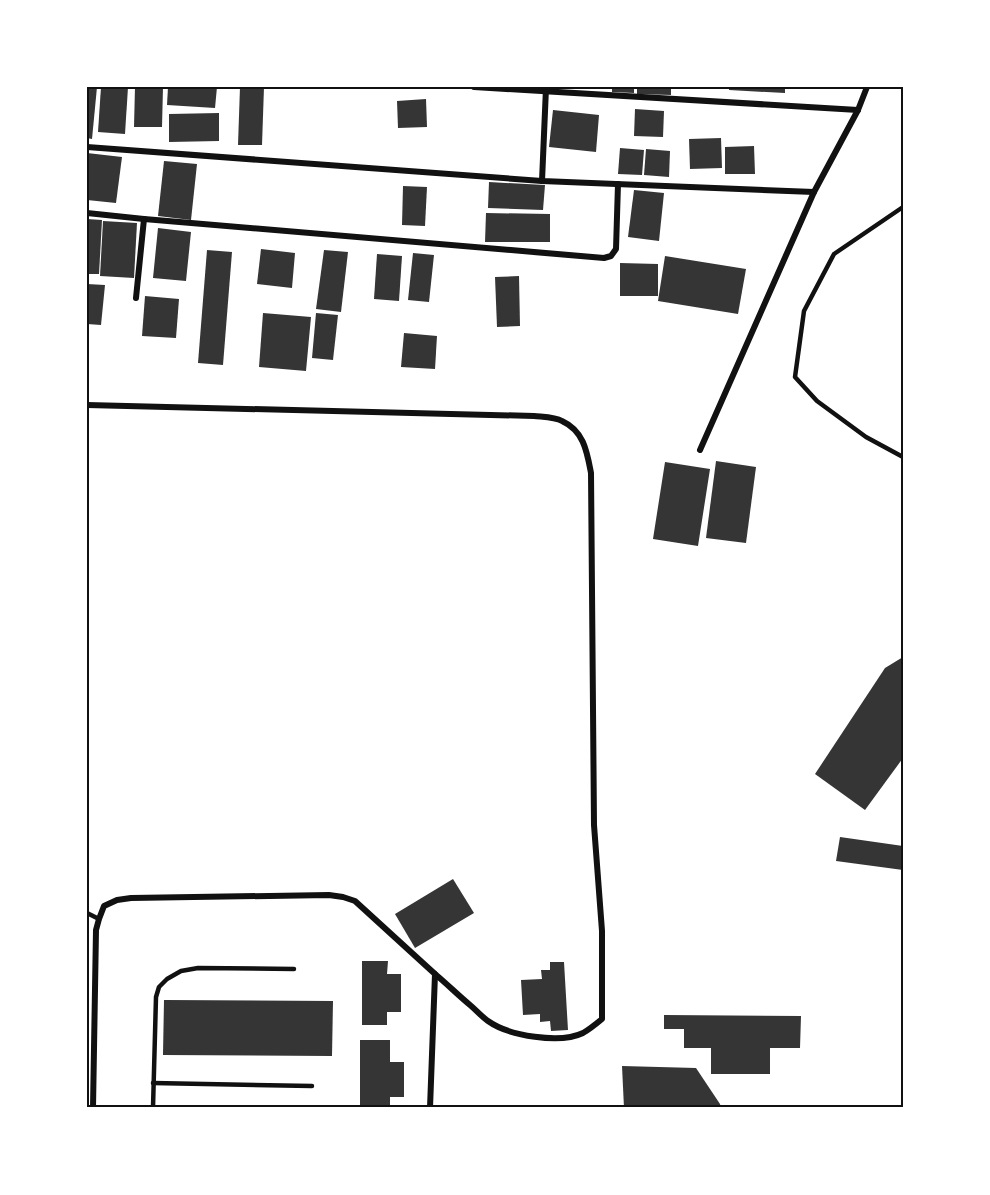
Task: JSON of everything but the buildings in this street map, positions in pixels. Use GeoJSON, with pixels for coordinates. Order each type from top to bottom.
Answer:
{"type":"FeatureCollection","features":[{"type":"Feature","properties":{"kind":"street"},"geometry":{"type":"LineString","coordinates":[[474,87],[546,89],[858,110]]}},
{"type":"Feature","properties":{"kind":"street"},"geometry":{"type":"LineString","coordinates":[[700,450],[814,192],[858,110],[867,87]]}},
{"type":"Feature","properties":{"kind":"street"},"geometry":{"type":"LineString","coordinates":[[542,181],[546,89]]}},
{"type":"Feature","properties":{"kind":"street"},"geometry":{"type":"LineString","coordinates":[[87,147],[542,181],[814,192]]}},
{"type":"Feature","properties":{"kind":"street"},"geometry":{"type":"LineString","coordinates":[[87,213],[604,258],[611,256],[616,249],[618,184]]}},
{"type":"Feature","properties":{"kind":"street"},"geometry":{"type":"LineString","coordinates":[[136,298],[144,219]]}},
{"type":"Feature","properties":{"kind":"street"},"geometry":{"type":"LineString","coordinates":[[87,405],[534,416],[561,420],[579,433],[586,448],[591,473],[594,825],[603,931],[602,1019],[582,1034],[541,1038],[519,1034],[489,1022],[355,901],[344,897],[328,895],[117,900],[104,906],[96,930],[91,1008],[93,1108]]}},
{"type":"Feature","properties":{"kind":"street"},"geometry":{"type":"LineString","coordinates":[[430,1108],[435,974]]}},
{"type":"Feature","properties":{"kind":"lane"},"geometry":{"type":"LineString","coordinates":[[903,207],[834,254],[804,312],[795,377],[817,401],[866,437],[903,457]]}},
{"type":"Feature","properties":{"kind":"lane"},"geometry":{"type":"LineString","coordinates":[[87,913],[99,919]]}},
{"type":"Feature","properties":{"kind":"lane"},"geometry":{"type":"LineString","coordinates":[[153,1108],[156,997],[159,987],[167,979],[181,971],[198,968],[294,969]]}},
{"type":"Feature","properties":{"kind":"lane"},"geometry":{"type":"LineString","coordinates":[[153,1083],[312,1086]]}}]}
